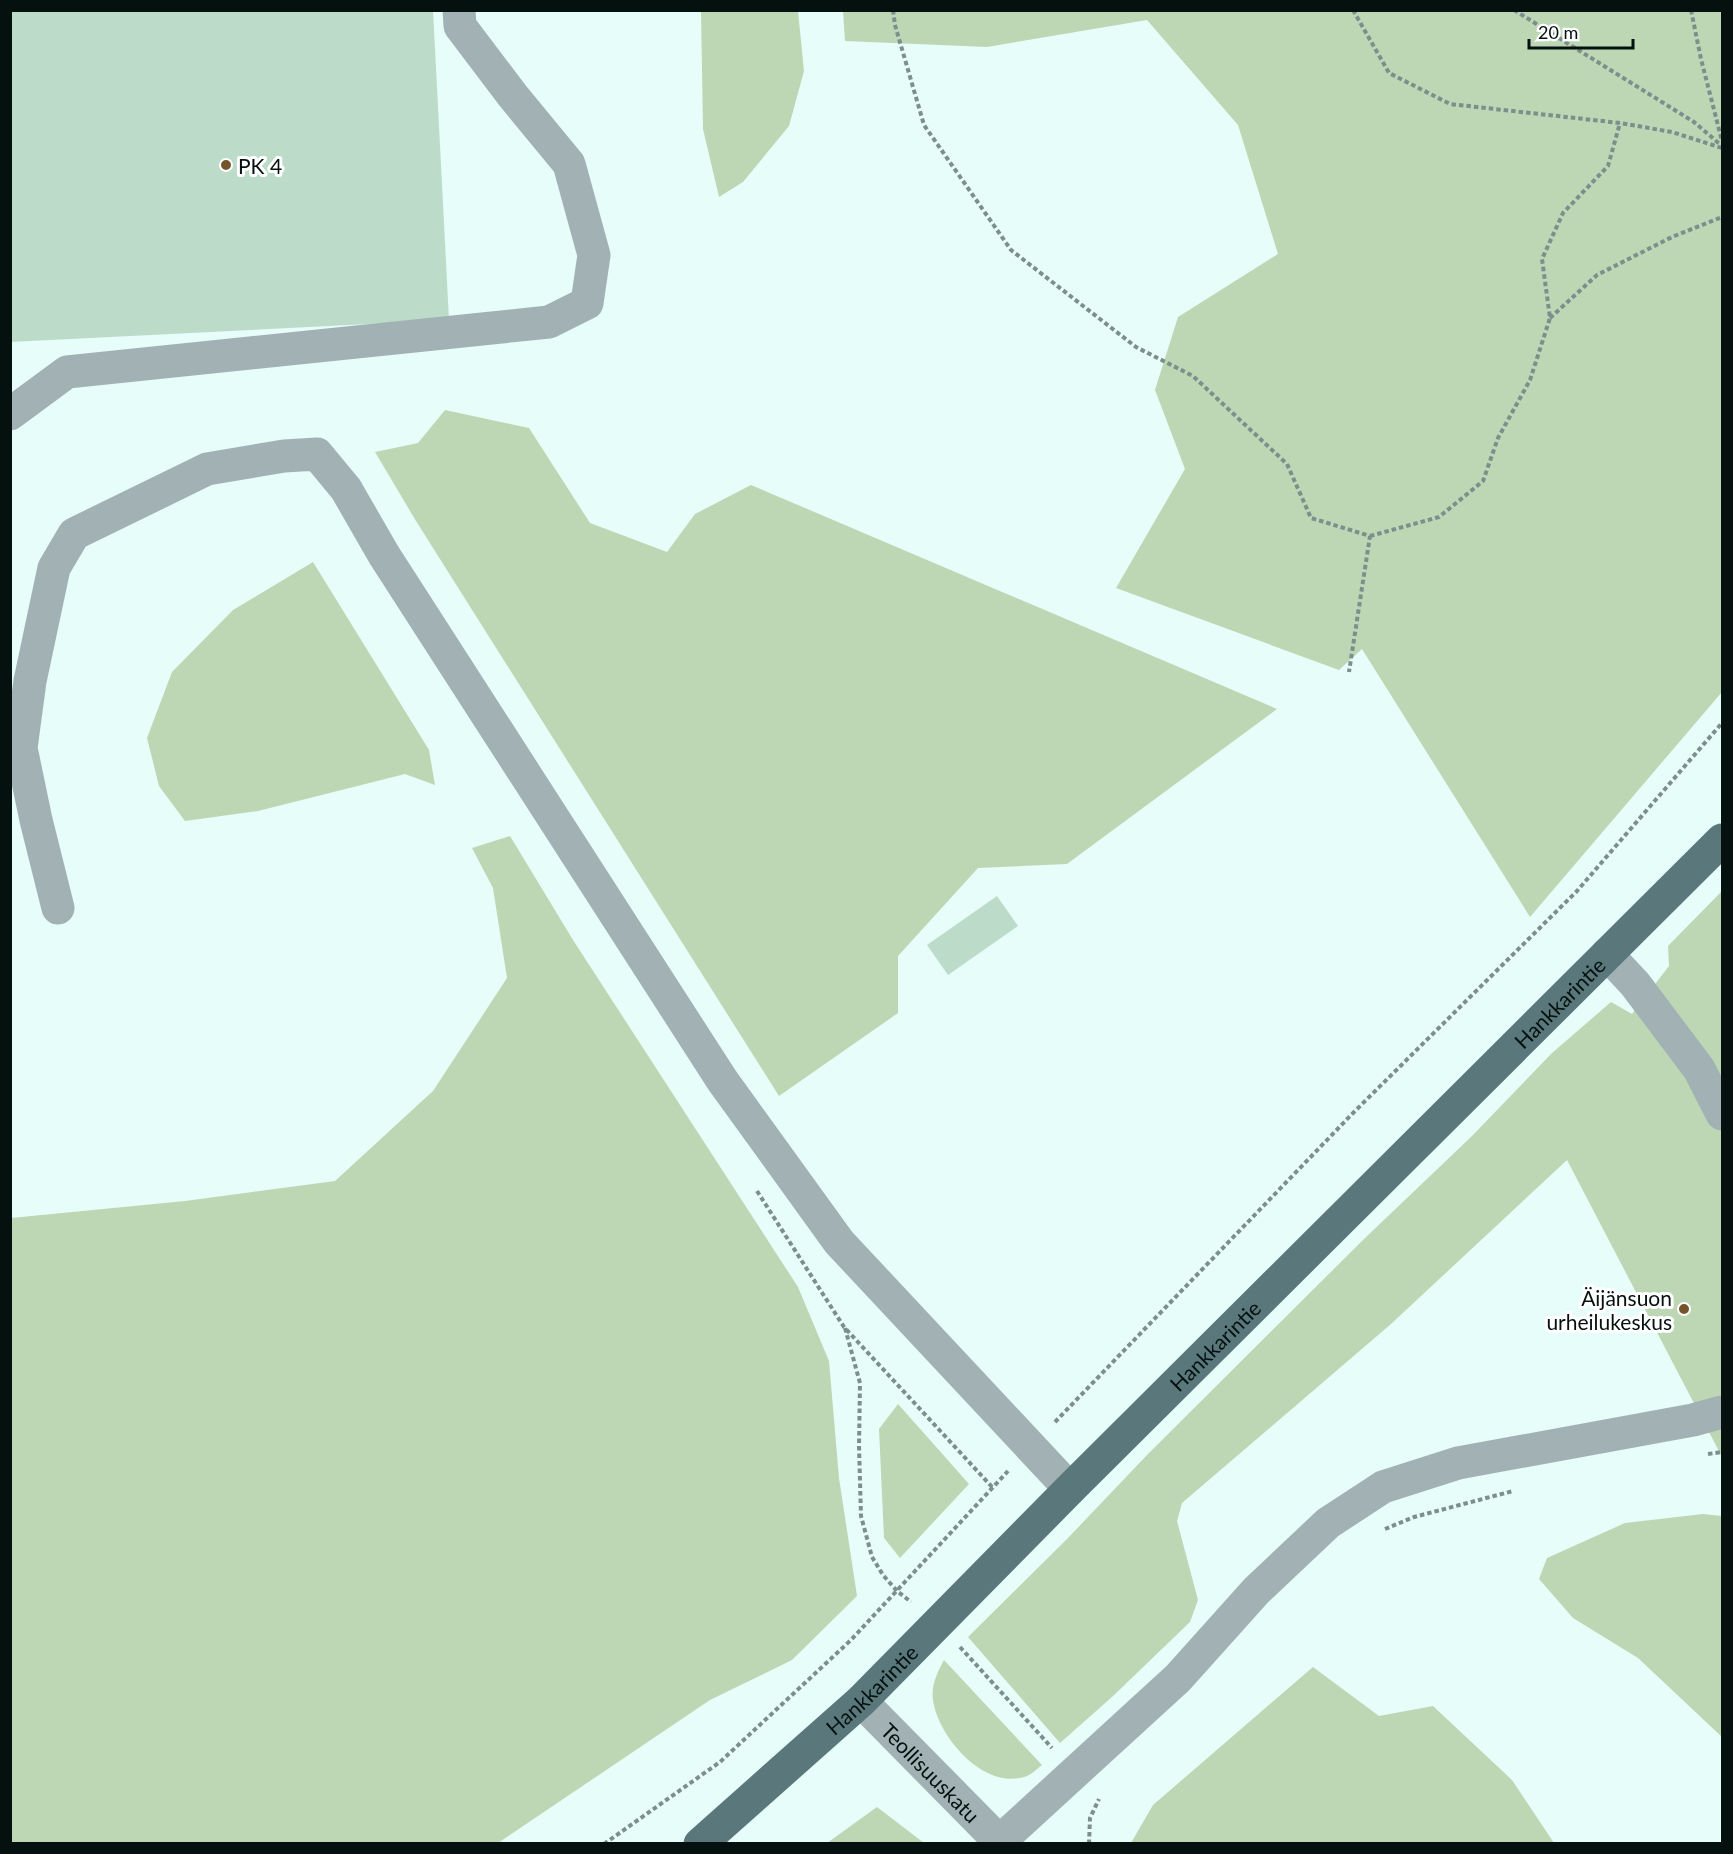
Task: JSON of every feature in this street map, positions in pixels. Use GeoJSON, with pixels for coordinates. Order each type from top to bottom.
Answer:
{"type":"FeatureCollection","features":[{"type":"Feature","properties":{"kind":"main road","name":"Hankkarintie"},"geometry":{"type":"LineString","coordinates":[[700,1844],[861,1701],[1070,1489],[1722,840]]}},
{"type":"Feature","properties":{"kind":"street"},"geometry":{"type":"LineString","coordinates":[[10,414],[67,372],[549,321],[588,303],[594,255],[569,164],[460,26],[459,10]]}},
{"type":"Feature","properties":{"kind":"street"},"geometry":{"type":"LineString","coordinates":[[58,908],[21,748],[30,681],[54,568],[74,534],[207,469],[284,456],[317,454],[346,489],[384,555],[722,1080],[838,1242],[1070,1489]]}},
{"type":"Feature","properties":{"kind":"street"},"geometry":{"type":"LineString","coordinates":[[1607,954],[1635,984],[1699,1069],[1722,1114]]}},
{"type":"Feature","properties":{"kind":"street"},"geometry":{"type":"LineString","coordinates":[[1001,1842],[1178,1678],[1256,1591],[1329,1522],[1383,1487],[1458,1463],[1693,1420],[1722,1412]]}},
{"type":"Feature","properties":{"kind":"street","name":"Teollisuuskatu"},"geometry":{"type":"LineString","coordinates":[[861,1701],[1001,1842]]}},
{"type":"Feature","properties":{"kind":"path"},"geometry":{"type":"LineString","coordinates":[[893,10],[895,25],[924,125],[1011,250],[1136,347],[1193,376],[1287,464],[1311,518],[1370,536],[1439,517],[1483,481],[1498,438],[1530,380],[1550,318],[1542,259],[1563,213],[1608,166],[1620,123]]}},
{"type":"Feature","properties":{"kind":"path"},"geometry":{"type":"LineString","coordinates":[[1353,10],[1389,73],[1450,104],[1620,123],[1672,132],[1722,147]]}},
{"type":"Feature","properties":{"kind":"path"},"geometry":{"type":"LineString","coordinates":[[1514,10],[1694,122],[1722,147]]}},
{"type":"Feature","properties":{"kind":"path"},"geometry":{"type":"LineString","coordinates":[[1691,10],[1722,141]]}},
{"type":"Feature","properties":{"kind":"path"},"geometry":{"type":"LineString","coordinates":[[1550,318],[1597,275],[1672,237],[1722,217]]}},
{"type":"Feature","properties":{"kind":"path"},"geometry":{"type":"LineString","coordinates":[[1349,672],[1370,536]]}},
{"type":"Feature","properties":{"kind":"path"},"geometry":{"type":"LineString","coordinates":[[604,1844],[720,1762],[851,1640],[1031,1446],[1354,1112],[1577,891],[1722,723]]}},
{"type":"Feature","properties":{"kind":"path"},"geometry":{"type":"LineString","coordinates":[[844,1327],[860,1383],[861,1516],[872,1557],[883,1575],[897,1591],[938,1622],[1075,1773]]}},
{"type":"Feature","properties":{"kind":"path"},"geometry":{"type":"LineString","coordinates":[[1699,1455],[1722,1452]]}},
{"type":"Feature","properties":{"kind":"path"},"geometry":{"type":"LineString","coordinates":[[1383,1530],[1414,1517],[1515,1490]]}},
{"type":"Feature","properties":{"kind":"path"},"geometry":{"type":"LineString","coordinates":[[1089,1844],[1089,1818],[1098,1800],[1106,1791]]}},
{"type":"Feature","properties":{"kind":"green space"},"geometry":{"type":"Polygon","coordinates":[[[701,11],[798,11],[804,71],[789,126],[743,182],[719,197],[703,129],[701,11]]]}},
{"type":"Feature","properties":{"kind":"green space"},"geometry":{"type":"Polygon","coordinates":[[[843,11],[1722,11],[1722,692],[1530,917],[1362,649],[1339,670],[1116,588],[1185,469],[1155,390],[1178,317],[1278,254],[1238,125],[1147,20],[987,47],[845,41],[843,11]]]}},
{"type":"Feature","properties":{"kind":"green space"},"geometry":{"type":"Polygon","coordinates":[[[445,410],[529,428],[590,523],[667,552],[695,514],[751,485],[1277,709],[1067,864],[978,868],[898,956],[898,1013],[779,1096],[416,521],[375,452],[418,443],[445,410]]]}},
{"type":"Feature","properties":{"kind":"green space"},"geometry":{"type":"Polygon","coordinates":[[[313,562],[429,750],[435,785],[405,774],[258,811],[185,821],[159,786],[147,738],[172,672],[233,610],[313,562]]]}},
{"type":"Feature","properties":{"kind":"green space"},"geometry":{"type":"Polygon","coordinates":[[[510,836],[573,940],[798,1287],[829,1361],[839,1478],[857,1596],[792,1660],[710,1700],[498,1843],[11,1843],[11,1218],[185,1201],[335,1181],[433,1091],[507,978],[493,888],[472,848],[510,836]]]}},
{"type":"Feature","properties":{"kind":"green space"},"geometry":{"type":"Polygon","coordinates":[[[1722,891],[1722,1457],[1567,1160],[1391,1324],[1182,1503],[1177,1521],[1198,1600],[1190,1622],[1060,1743],[968,1637],[1364,1239],[1472,1136],[1552,1053],[1611,1002],[1632,1014],[1669,966],[1668,946],[1722,891]]]}},
{"type":"Feature","properties":{"kind":"green space"},"geometry":{"type":"Polygon","coordinates":[[[898,1404],[969,1484],[900,1558],[884,1538],[879,1429],[898,1404]]]}},
{"type":"Feature","properties":{"kind":"green space"},"geometry":{"type":"Polygon","coordinates":[[[1703,1514],[1722,1516],[1722,1737],[1638,1658],[1573,1618],[1539,1579],[1547,1558],[1625,1523],[1703,1514]]]}},
{"type":"Feature","properties":{"kind":"green space"},"geometry":{"type":"Polygon","coordinates":[[[944,1660],[1042,1765],[1027,1776],[1011,1779],[995,1776],[980,1769],[966,1758],[944,1730],[933,1700],[934,1684],[944,1660]]]}},
{"type":"Feature","properties":{"kind":"green space"},"geometry":{"type":"Polygon","coordinates":[[[1313,1667],[1379,1716],[1433,1706],[1512,1780],[1554,1843],[1131,1843],[1153,1805],[1313,1667]]]}},
{"type":"Feature","properties":{"kind":"green space"},"geometry":{"type":"Polygon","coordinates":[[[877,1807],[924,1843],[827,1843],[877,1807]]]}},
{"type":"Feature","properties":{"kind":"building","name":"PK 4"},"geometry":{"type":"Polygon","coordinates":[[[10,10],[433,10],[449,320],[10,342],[10,10]]]}},
{"type":"Feature","properties":{"kind":"building"},"geometry":{"type":"Polygon","coordinates":[[[997,896],[1018,926],[948,975],[927,945],[997,896]]]}},
{"type":"Feature","properties":{"kind":"place","name":"PK 4"},"geometry":{"type":"Point","coordinates":[226,165]}},
{"type":"Feature","properties":{"kind":"place","name":"Äijänsuon urheilukeskus"},"geometry":{"type":"Point","coordinates":[1684,1309]}}]}
